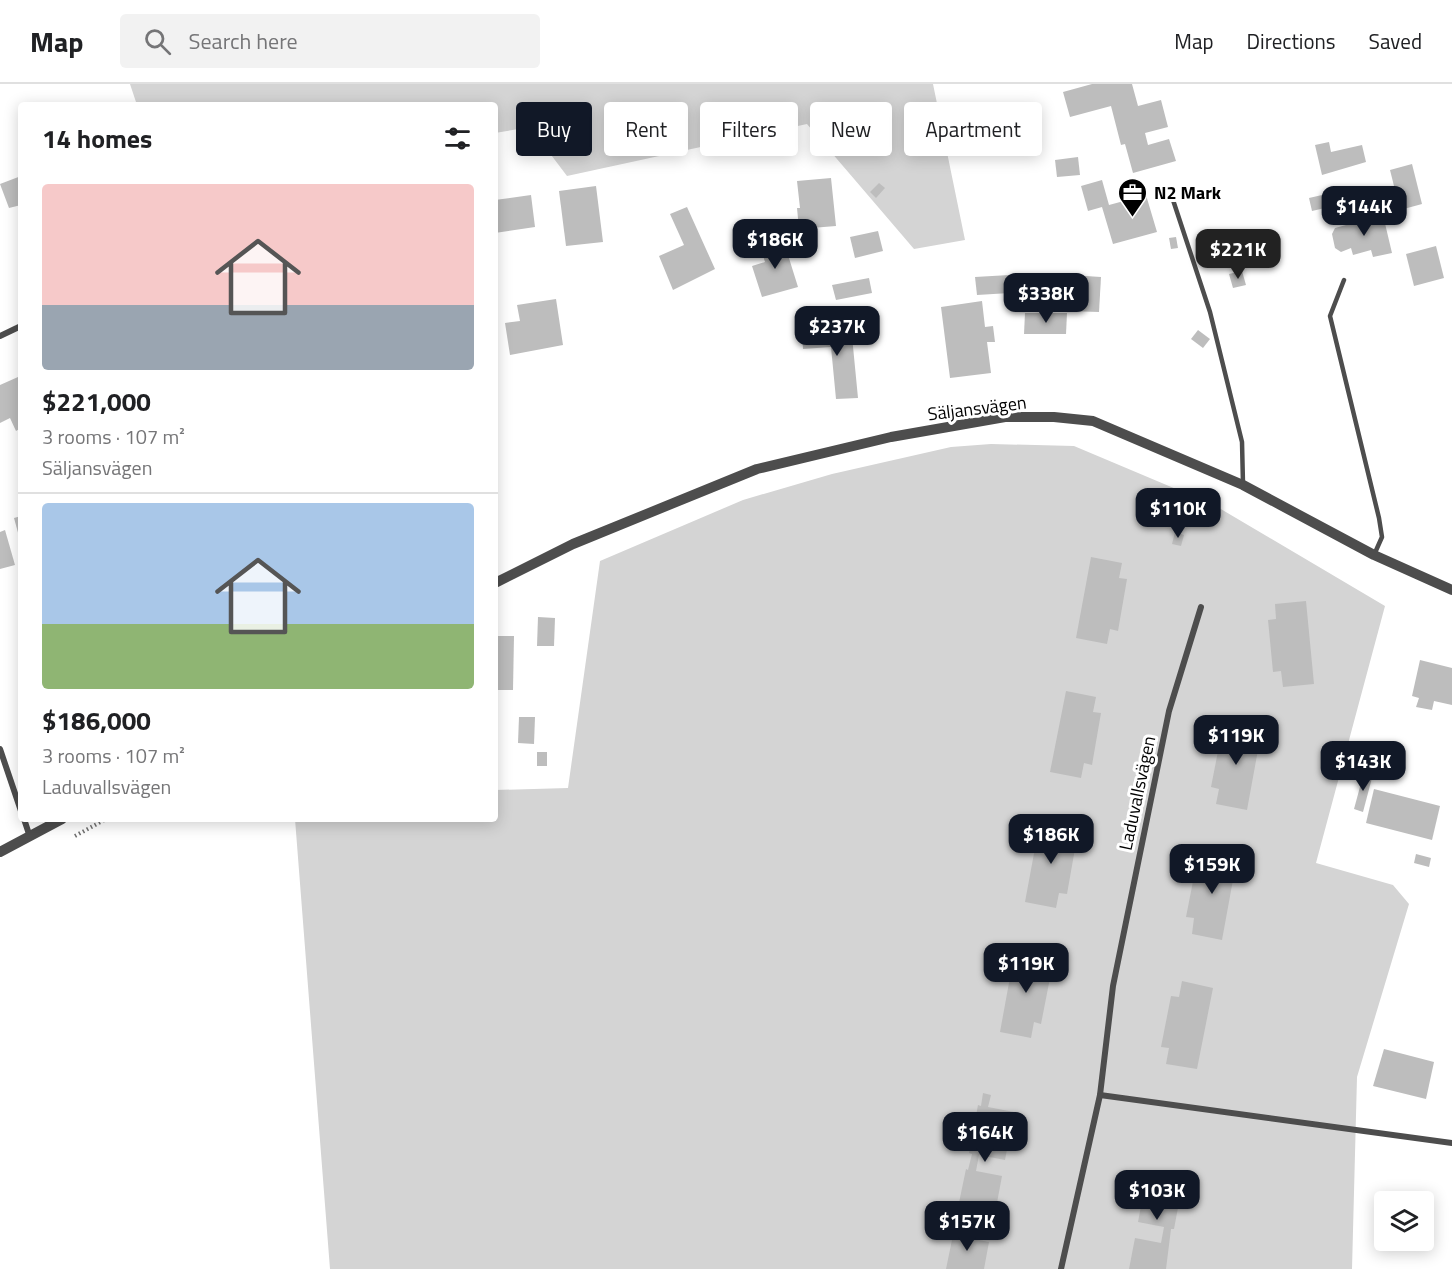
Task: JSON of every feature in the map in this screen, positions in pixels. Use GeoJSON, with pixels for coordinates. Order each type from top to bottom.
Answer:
{"type":"FeatureCollection","features":[{"type":"Feature","properties":{"kind":"street"},"geometry":{"type":"LineString","coordinates":[[0,336],[18,327]]}},
{"type":"Feature","properties":{"kind":"street","name":"Säljansvägen"},"geometry":{"type":"LineString","coordinates":[[498,582],[573,544],[757,469],[891,437],[1005,417],[1054,417],[1093,421],[1243,485],[1374,555],[1452,591]]}},
{"type":"Feature","properties":{"kind":"street","name":"Laduvallsvägen"},"geometry":{"type":"LineString","coordinates":[[1061,1269],[1100,1095],[1113,986],[1167,722],[1201,607]]}},
{"type":"Feature","properties":{"kind":"street"},"geometry":{"type":"LineString","coordinates":[[0,749],[18,802]]}},
{"type":"Feature","properties":{"kind":"street"},"geometry":{"type":"LineString","coordinates":[[25,822],[30,837]]}},
{"type":"Feature","properties":{"kind":"street"},"geometry":{"type":"LineString","coordinates":[[0,852],[57,822]]}},
{"type":"Feature","properties":{"kind":"street"},"geometry":{"type":"LineString","coordinates":[[1100,1095],[1452,1143]]}},
{"type":"Feature","properties":{"kind":"lane"},"geometry":{"type":"LineString","coordinates":[[1173,200],[1213,323],[1242,442],[1243,485]]}},
{"type":"Feature","properties":{"kind":"lane"},"geometry":{"type":"LineString","coordinates":[[1344,280],[1330,316],[1379,518],[1382,537],[1374,555]]}},
{"type":"Feature","properties":{"kind":"shaded area"},"geometry":{"type":"Polygon","coordinates":[[[130,84],[933,84],[937,102],[904,102],[904,156],[948,156],[965,240],[914,249],[834,156],[892,156],[892,102],[810,102],[810,128],[807,124],[798,126],[798,102],[700,102],[700,147],[688,150],[688,102],[604,102],[604,156],[659,156],[567,176],[552,156],[592,156],[592,102],[516,102],[516,129],[498,132],[498,102],[136,102],[130,84]]]}},
{"type":"Feature","properties":{"kind":"shaded area"},"geometry":{"type":"Polygon","coordinates":[[[991,444],[1074,446],[1214,505],[1385,606],[1316,863],[1393,885],[1409,904],[1357,1077],[1352,1269],[330,1269],[295,822],[498,822],[498,790],[568,788],[600,561],[743,500],[832,474],[951,447],[991,444]]]}},
{"type":"Feature","properties":{"kind":"building"},"geometry":{"type":"Polygon","coordinates":[[[1092,84],[1132,84],[1138,106],[1161,100],[1168,127],[1145,133],[1148,145],[1169,139],[1176,161],[1133,173],[1125,144],[1121,145],[1111,106],[1070,117],[1063,92],[1092,84]]]}},
{"type":"Feature","properties":{"kind":"building"},"geometry":{"type":"Polygon","coordinates":[[[1329,142],[1331,152],[1362,145],[1366,162],[1322,175],[1315,145],[1329,142]]]}},
{"type":"Feature","properties":{"kind":"building"},"geometry":{"type":"Polygon","coordinates":[[[1078,157],[1080,175],[1057,177],[1055,160],[1078,157]]]}},
{"type":"Feature","properties":{"kind":"building"},"geometry":{"type":"Polygon","coordinates":[[[1412,164],[1422,204],[1400,210],[1390,170],[1412,164]]]}},
{"type":"Feature","properties":{"kind":"building"},"geometry":{"type":"Polygon","coordinates":[[[18,177],[18,206],[9,208],[0,184],[18,177]]]}},
{"type":"Feature","properties":{"kind":"building"},"geometry":{"type":"Polygon","coordinates":[[[831,178],[836,226],[799,229],[797,208],[800,208],[797,181],[831,178]]]}},
{"type":"Feature","properties":{"kind":"building"},"geometry":{"type":"Polygon","coordinates":[[[1102,180],[1109,205],[1146,195],[1157,232],[1113,244],[1102,207],[1088,211],[1081,186],[1102,180]]]}},
{"type":"Feature","properties":{"kind":"building"},"geometry":{"type":"Polygon","coordinates":[[[879,183],[885,188],[876,198],[870,192],[879,183]]]}},
{"type":"Feature","properties":{"kind":"building"},"geometry":{"type":"Polygon","coordinates":[[[596,186],[603,242],[566,246],[559,191],[596,186]]]}},
{"type":"Feature","properties":{"kind":"building"},"geometry":{"type":"Polygon","coordinates":[[[531,195],[535,227],[498,233],[498,200],[531,195]]]}},
{"type":"Feature","properties":{"kind":"building"},"geometry":{"type":"Polygon","coordinates":[[[1322,195],[1325,208],[1312,211],[1309,198],[1322,195]]]}},
{"type":"Feature","properties":{"kind":"building"},"geometry":{"type":"Polygon","coordinates":[[[687,207],[715,269],[673,290],[659,256],[684,245],[670,214],[687,207]]]}},
{"type":"Feature","properties":{"kind":"building"},"geometry":{"type":"Polygon","coordinates":[[[1383,215],[1392,253],[1373,257],[1371,250],[1353,255],[1351,248],[1341,252],[1335,248],[1332,234],[1335,228],[1383,215]]]}},
{"type":"Feature","properties":{"kind":"building"},"geometry":{"type":"Polygon","coordinates":[[[878,231],[883,251],[855,258],[850,237],[878,231]]]}},
{"type":"Feature","properties":{"kind":"building"},"geometry":{"type":"Polygon","coordinates":[[[1176,237],[1178,248],[1171,249],[1169,238],[1176,237]]]}},
{"type":"Feature","properties":{"kind":"building"},"geometry":{"type":"Polygon","coordinates":[[[783,239],[798,287],[762,297],[752,266],[765,262],[760,246],[783,239]]]}},
{"type":"Feature","properties":{"kind":"building"},"geometry":{"type":"Polygon","coordinates":[[[1436,246],[1444,278],[1414,286],[1406,254],[1436,246]]]}},
{"type":"Feature","properties":{"kind":"building"},"geometry":{"type":"Polygon","coordinates":[[[1242,271],[1246,285],[1233,288],[1229,274],[1242,271]]]}},
{"type":"Feature","properties":{"kind":"building"},"geometry":{"type":"Polygon","coordinates":[[[1045,273],[1046,291],[977,295],[975,277],[1045,273]]]}},
{"type":"Feature","properties":{"kind":"building"},"geometry":{"type":"Polygon","coordinates":[[[1070,275],[1101,277],[1099,312],[1068,311],[1070,275]]]}},
{"type":"Feature","properties":{"kind":"building"},"geometry":{"type":"Polygon","coordinates":[[[869,278],[872,293],[836,300],[832,285],[869,278]]]}},
{"type":"Feature","properties":{"kind":"building"},"geometry":{"type":"Polygon","coordinates":[[[556,299],[563,345],[510,355],[505,323],[520,321],[517,305],[556,299]]]}},
{"type":"Feature","properties":{"kind":"building"},"geometry":{"type":"Polygon","coordinates":[[[982,301],[985,327],[993,326],[995,342],[987,342],[991,373],[950,378],[941,307],[982,301]]]}},
{"type":"Feature","properties":{"kind":"building"},"geometry":{"type":"Polygon","coordinates":[[[1025,313],[1067,313],[1066,334],[1024,334],[1025,313]]]}},
{"type":"Feature","properties":{"kind":"building"},"geometry":{"type":"Polygon","coordinates":[[[851,326],[858,398],[836,399],[831,347],[803,349],[802,332],[851,326]]]}},
{"type":"Feature","properties":{"kind":"building"},"geometry":{"type":"Polygon","coordinates":[[[1198,330],[1210,339],[1203,348],[1191,339],[1198,330]]]}},
{"type":"Feature","properties":{"kind":"building"},"geometry":{"type":"Polygon","coordinates":[[[18,377],[18,430],[16,431],[10,418],[0,423],[0,385],[18,377]]]}},
{"type":"Feature","properties":{"kind":"building"},"geometry":{"type":"Polygon","coordinates":[[[18,517],[18,533],[14,518],[18,517]]]}},
{"type":"Feature","properties":{"kind":"building"},"geometry":{"type":"Polygon","coordinates":[[[5,530],[15,565],[0,569],[0,532],[5,530]]]}},
{"type":"Feature","properties":{"kind":"building"},"geometry":{"type":"Polygon","coordinates":[[[1175,532],[1184,535],[1181,546],[1172,544],[1175,532]]]}},
{"type":"Feature","properties":{"kind":"building"},"geometry":{"type":"Polygon","coordinates":[[[1091,557],[1122,563],[1119,578],[1127,579],[1118,631],[1110,629],[1107,644],[1076,638],[1091,557]]]}},
{"type":"Feature","properties":{"kind":"building"},"geometry":{"type":"Polygon","coordinates":[[[1306,601],[1314,684],[1283,687],[1281,671],[1273,672],[1268,620],[1276,619],[1275,604],[1306,601]]]}},
{"type":"Feature","properties":{"kind":"building"},"geometry":{"type":"Polygon","coordinates":[[[538,617],[555,618],[554,646],[537,646],[538,617]]]}},
{"type":"Feature","properties":{"kind":"building"},"geometry":{"type":"Polygon","coordinates":[[[498,636],[514,636],[513,690],[498,690],[498,636]]]}},
{"type":"Feature","properties":{"kind":"building"},"geometry":{"type":"Polygon","coordinates":[[[1420,660],[1452,668],[1452,705],[1434,701],[1432,710],[1416,707],[1419,698],[1412,696],[1420,660]]]}},
{"type":"Feature","properties":{"kind":"building"},"geometry":{"type":"Polygon","coordinates":[[[1066,691],[1096,697],[1093,712],[1101,713],[1092,765],[1084,763],[1081,778],[1050,772],[1066,691]]]}},
{"type":"Feature","properties":{"kind":"building"},"geometry":{"type":"Polygon","coordinates":[[[519,717],[535,717],[534,744],[518,743],[519,717]]]}},
{"type":"Feature","properties":{"kind":"building"},"geometry":{"type":"Polygon","coordinates":[[[1231,722],[1262,728],[1247,810],[1216,804],[1219,789],[1211,787],[1221,736],[1228,737],[1231,722]]]}},
{"type":"Feature","properties":{"kind":"building"},"geometry":{"type":"Polygon","coordinates":[[[537,752],[547,752],[547,766],[537,766],[537,752]]]}},
{"type":"Feature","properties":{"kind":"building"},"geometry":{"type":"Polygon","coordinates":[[[1364,772],[1373,774],[1363,812],[1354,809],[1364,772]]]}},
{"type":"Feature","properties":{"kind":"building"},"geometry":{"type":"Polygon","coordinates":[[[1374,789],[1440,806],[1432,840],[1366,823],[1374,789]]]}},
{"type":"Feature","properties":{"kind":"building"},"geometry":{"type":"Polygon","coordinates":[[[1040,821],[1071,826],[1068,842],[1076,843],[1067,894],[1059,893],[1056,908],[1025,902],[1040,821]]]}},
{"type":"Feature","properties":{"kind":"building"},"geometry":{"type":"Polygon","coordinates":[[[1206,852],[1237,858],[1222,940],[1192,934],[1194,918],[1186,917],[1196,866],[1203,867],[1206,852]]]}},
{"type":"Feature","properties":{"kind":"building"},"geometry":{"type":"Polygon","coordinates":[[[1416,854],[1431,858],[1429,867],[1414,863],[1416,854]]]}},
{"type":"Feature","properties":{"kind":"building"},"geometry":{"type":"Polygon","coordinates":[[[1015,950],[1046,956],[1043,971],[1051,973],[1041,1024],[1034,1022],[1031,1038],[1000,1032],[1015,950]]]}},
{"type":"Feature","properties":{"kind":"building"},"geometry":{"type":"Polygon","coordinates":[[[1182,981],[1213,988],[1197,1069],[1166,1064],[1169,1048],[1161,1047],[1171,996],[1179,997],[1182,981]]]}},
{"type":"Feature","properties":{"kind":"building"},"geometry":{"type":"Polygon","coordinates":[[[1384,1049],[1434,1062],[1426,1099],[1373,1086],[1384,1049]]]}},
{"type":"Feature","properties":{"kind":"building"},"geometry":{"type":"Polygon","coordinates":[[[983,1093],[991,1095],[988,1107],[1014,1112],[1005,1160],[979,1155],[976,1171],[1002,1176],[993,1224],[956,1217],[966,1169],[968,1170],[972,1154],[969,1153],[978,1105],[981,1106],[983,1093]]]}},
{"type":"Feature","properties":{"kind":"building"},"geometry":{"type":"Polygon","coordinates":[[[1147,1174],[1183,1181],[1174,1229],[1171,1229],[1166,1269],[1129,1269],[1135,1238],[1161,1243],[1164,1227],[1138,1222],[1147,1174]]]}},
{"type":"Feature","properties":{"kind":"building"},"geometry":{"type":"Polygon","coordinates":[[[958,1223],[966,1224],[963,1237],[989,1242],[984,1269],[946,1269],[953,1235],[956,1235],[958,1223]]]}},
{"type":"Feature","properties":{"kind":"place","name":"N2 Mark"},"geometry":{"type":"Point","coordinates":[1133,218]}}]}
